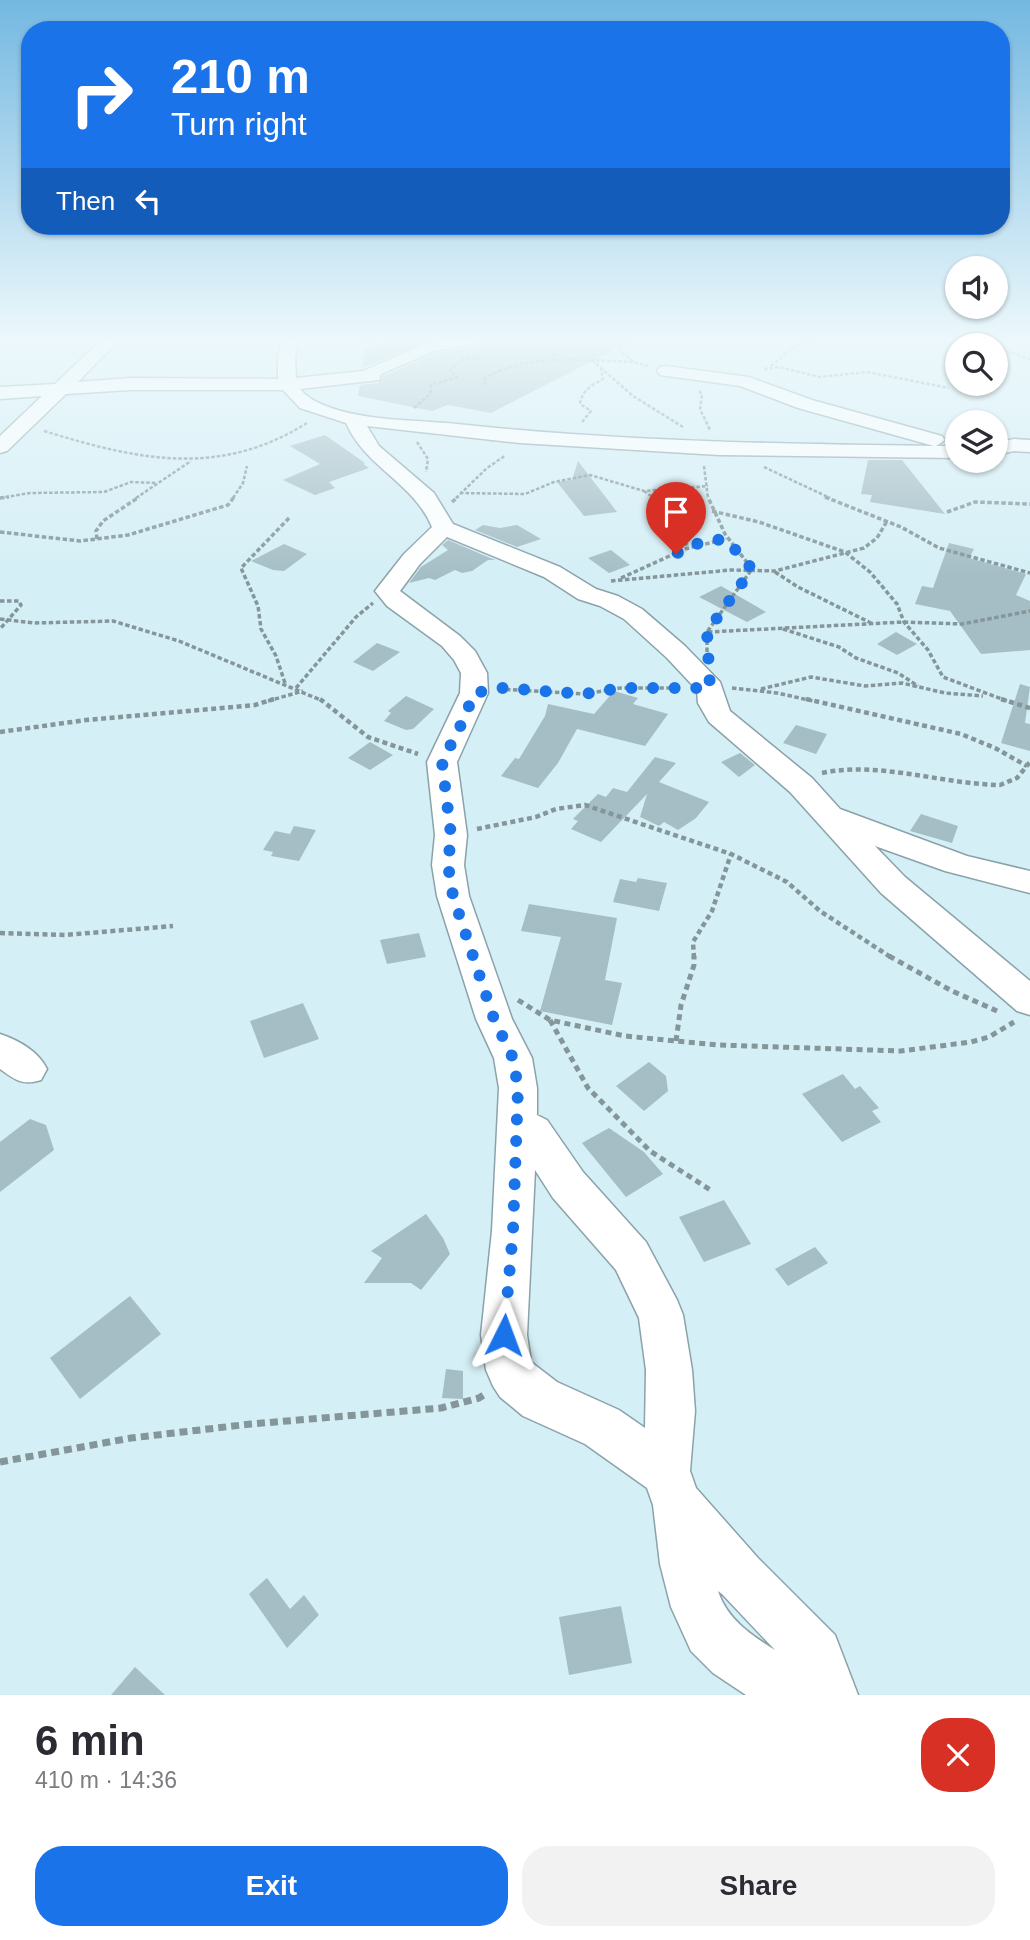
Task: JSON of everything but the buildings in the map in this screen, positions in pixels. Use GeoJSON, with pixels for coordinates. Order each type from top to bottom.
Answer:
{"type":"FeatureCollection","features":[{"type":"Feature","properties":{"kind":"street"},"geometry":{"type":"LineString","coordinates":[[0,447],[32,416]]}},
{"type":"Feature","properties":{"kind":"street"},"geometry":{"type":"LineString","coordinates":[[335,416],[589,442],[715,443],[746,450],[945,452]]}},
{"type":"Feature","properties":{"kind":"street"},"geometry":{"type":"LineString","coordinates":[[850,416],[945,443]]}},
{"type":"Feature","properties":{"kind":"street"},"geometry":{"type":"LineString","coordinates":[[354,419],[368,448],[448,512],[574,586],[633,614],[676,652],[710,688],[712,703],[719,716],[800,785],[893,885],[1028,997]]}},
{"type":"Feature","properties":{"kind":"street"},"geometry":{"type":"LineString","coordinates":[[1013,447],[1030,463]]}},
{"type":"Feature","properties":{"kind":"street"},"geometry":{"type":"LineString","coordinates":[[448,512],[387,591],[396,601],[436,627],[466,657],[474,673],[474,693],[442,762],[451,835],[448,865],[453,896],[494,1019],[513,1058],[518,1088],[513,1231],[504,1335],[509,1370],[524,1390],[602,1427],[671,1488],[740,1576],[816,1654],[830,1695]]}},
{"type":"Feature","properties":{"kind":"street"},"geometry":{"type":"LineString","coordinates":[[827,814],[889,840],[1007,878],[1030,882]]}},
{"type":"Feature","properties":{"kind":"street"},"geometry":{"type":"LineString","coordinates":[[517,1124],[533,1132],[568,1185],[631,1256],[661,1315],[669,1370],[671,1488],[685,1558],[703,1622],[734,1657],[800,1695]]}},
{"type":"Feature","properties":{"kind":"path"},"geometry":{"type":"LineString","coordinates":[[23,424],[87,445],[191,461],[222,457],[287,438],[307,423],[309,416]]}},
{"type":"Feature","properties":{"kind":"path"},"geometry":{"type":"LineString","coordinates":[[410,416],[411,434],[428,459],[419,490]]}},
{"type":"Feature","properties":{"kind":"path"},"geometry":{"type":"LineString","coordinates":[[587,416],[582,422],[582,430],[589,442]]}},
{"type":"Feature","properties":{"kind":"path"},"geometry":{"type":"LineString","coordinates":[[664,416],[715,443]]}},
{"type":"Feature","properties":{"kind":"path"},"geometry":{"type":"LineString","coordinates":[[703,416],[710,426],[715,443],[704,469],[712,511],[726,539],[752,569]]}},
{"type":"Feature","properties":{"kind":"path"},"geometry":{"type":"LineString","coordinates":[[746,450],[756,462],[778,476],[887,521],[939,548],[1030,573]]}},
{"type":"Feature","properties":{"kind":"path"},"geometry":{"type":"LineString","coordinates":[[448,512],[487,468],[508,454]]}},
{"type":"Feature","properties":{"kind":"path"},"geometry":{"type":"LineString","coordinates":[[97,539],[96,531],[103,521],[191,461]]}},
{"type":"Feature","properties":{"kind":"path"},"geometry":{"type":"LineString","coordinates":[[0,531],[80,541],[128,536],[228,505],[243,483],[247,466]]}},
{"type":"Feature","properties":{"kind":"path"},"geometry":{"type":"LineString","coordinates":[[448,512],[525,494],[554,482],[590,475],[644,491],[656,500],[651,509],[688,546]]}},
{"type":"Feature","properties":{"kind":"path"},"geometry":{"type":"LineString","coordinates":[[0,498],[30,493],[104,492],[124,483],[157,483]]}},
{"type":"Feature","properties":{"kind":"path"},"geometry":{"type":"LineString","coordinates":[[644,491],[708,486]]}},
{"type":"Feature","properties":{"kind":"path"},"geometry":{"type":"LineString","coordinates":[[947,512],[975,502],[1030,504]]}},
{"type":"Feature","properties":{"kind":"path"},"geometry":{"type":"LineString","coordinates":[[712,511],[771,526],[845,552],[870,572],[897,604],[904,622],[928,650],[943,677],[992,697],[1030,708]]}},
{"type":"Feature","properties":{"kind":"path"},"geometry":{"type":"LineString","coordinates":[[285,684],[276,656],[261,629],[258,606],[241,568],[290,517]]}},
{"type":"Feature","properties":{"kind":"path"},"geometry":{"type":"LineString","coordinates":[[574,586],[752,569],[775,571],[864,548],[877,538],[887,521]]}},
{"type":"Feature","properties":{"kind":"path"},"geometry":{"type":"LineString","coordinates":[[617,580],[688,546],[726,539]]}},
{"type":"Feature","properties":{"kind":"path"},"geometry":{"type":"LineString","coordinates":[[710,688],[707,632],[752,569]]}},
{"type":"Feature","properties":{"kind":"path"},"geometry":{"type":"LineString","coordinates":[[775,571],[783,579],[851,609],[871,623]]}},
{"type":"Feature","properties":{"kind":"path"},"geometry":{"type":"LineString","coordinates":[[296,688],[356,617],[387,591]]}},
{"type":"Feature","properties":{"kind":"path"},"geometry":{"type":"LineString","coordinates":[[0,601],[21,603],[0,629]]}},
{"type":"Feature","properties":{"kind":"path"},"geometry":{"type":"LineString","coordinates":[[707,632],[871,623],[962,624],[1026,614],[1030,611]]}},
{"type":"Feature","properties":{"kind":"path"},"geometry":{"type":"LineString","coordinates":[[0,619],[113,621],[179,641],[322,700],[368,737],[442,762]]}},
{"type":"Feature","properties":{"kind":"path"},"geometry":{"type":"LineString","coordinates":[[779,628],[839,647],[844,653],[899,671],[918,686]]}},
{"type":"Feature","properties":{"kind":"path"},"geometry":{"type":"LineString","coordinates":[[757,690],[811,677],[865,686],[902,684],[945,693],[992,697]]}},
{"type":"Feature","properties":{"kind":"path"},"geometry":{"type":"LineString","coordinates":[[474,693],[502,688],[585,694],[620,688],[757,690],[961,734],[1029,764],[1022,774],[1006,784],[949,782],[831,770],[800,785]]}},
{"type":"Feature","properties":{"kind":"path"},"geometry":{"type":"LineString","coordinates":[[0,732],[86,720],[256,705],[303,691]]}},
{"type":"Feature","properties":{"kind":"path"},"geometry":{"type":"LineString","coordinates":[[451,835],[536,817],[556,809],[584,805],[731,854],[787,882],[820,911],[872,947],[951,991],[1017,1020],[989,1037],[971,1042],[901,1051],[718,1045],[625,1036],[550,1020],[478,970]]}},
{"type":"Feature","properties":{"kind":"path"},"geometry":{"type":"LineString","coordinates":[[676,1041],[681,1005],[694,965],[693,942],[712,911],[731,854]]}},
{"type":"Feature","properties":{"kind":"path"},"geometry":{"type":"LineString","coordinates":[[0,933],[42,937],[101,935],[173,926]]}},
{"type":"Feature","properties":{"kind":"path"},"geometry":{"type":"LineString","coordinates":[[550,1020],[588,1088],[650,1151],[712,1191]]}},
{"type":"Feature","properties":{"kind":"path"},"geometry":{"type":"LineString","coordinates":[[0,1462],[171,1433],[441,1408],[479,1398],[497,1387],[509,1370]]}},
{"type":"Feature","properties":{"kind":"route"},"geometry":{"type":"LineString","coordinates":[[504,1335],[513,1231],[518,1088],[513,1058],[494,1019],[453,896],[448,865],[451,835],[442,762],[474,693],[502,688],[585,694],[620,688],[710,688],[707,632],[752,569],[726,539],[688,546],[676,554]]}}]}
